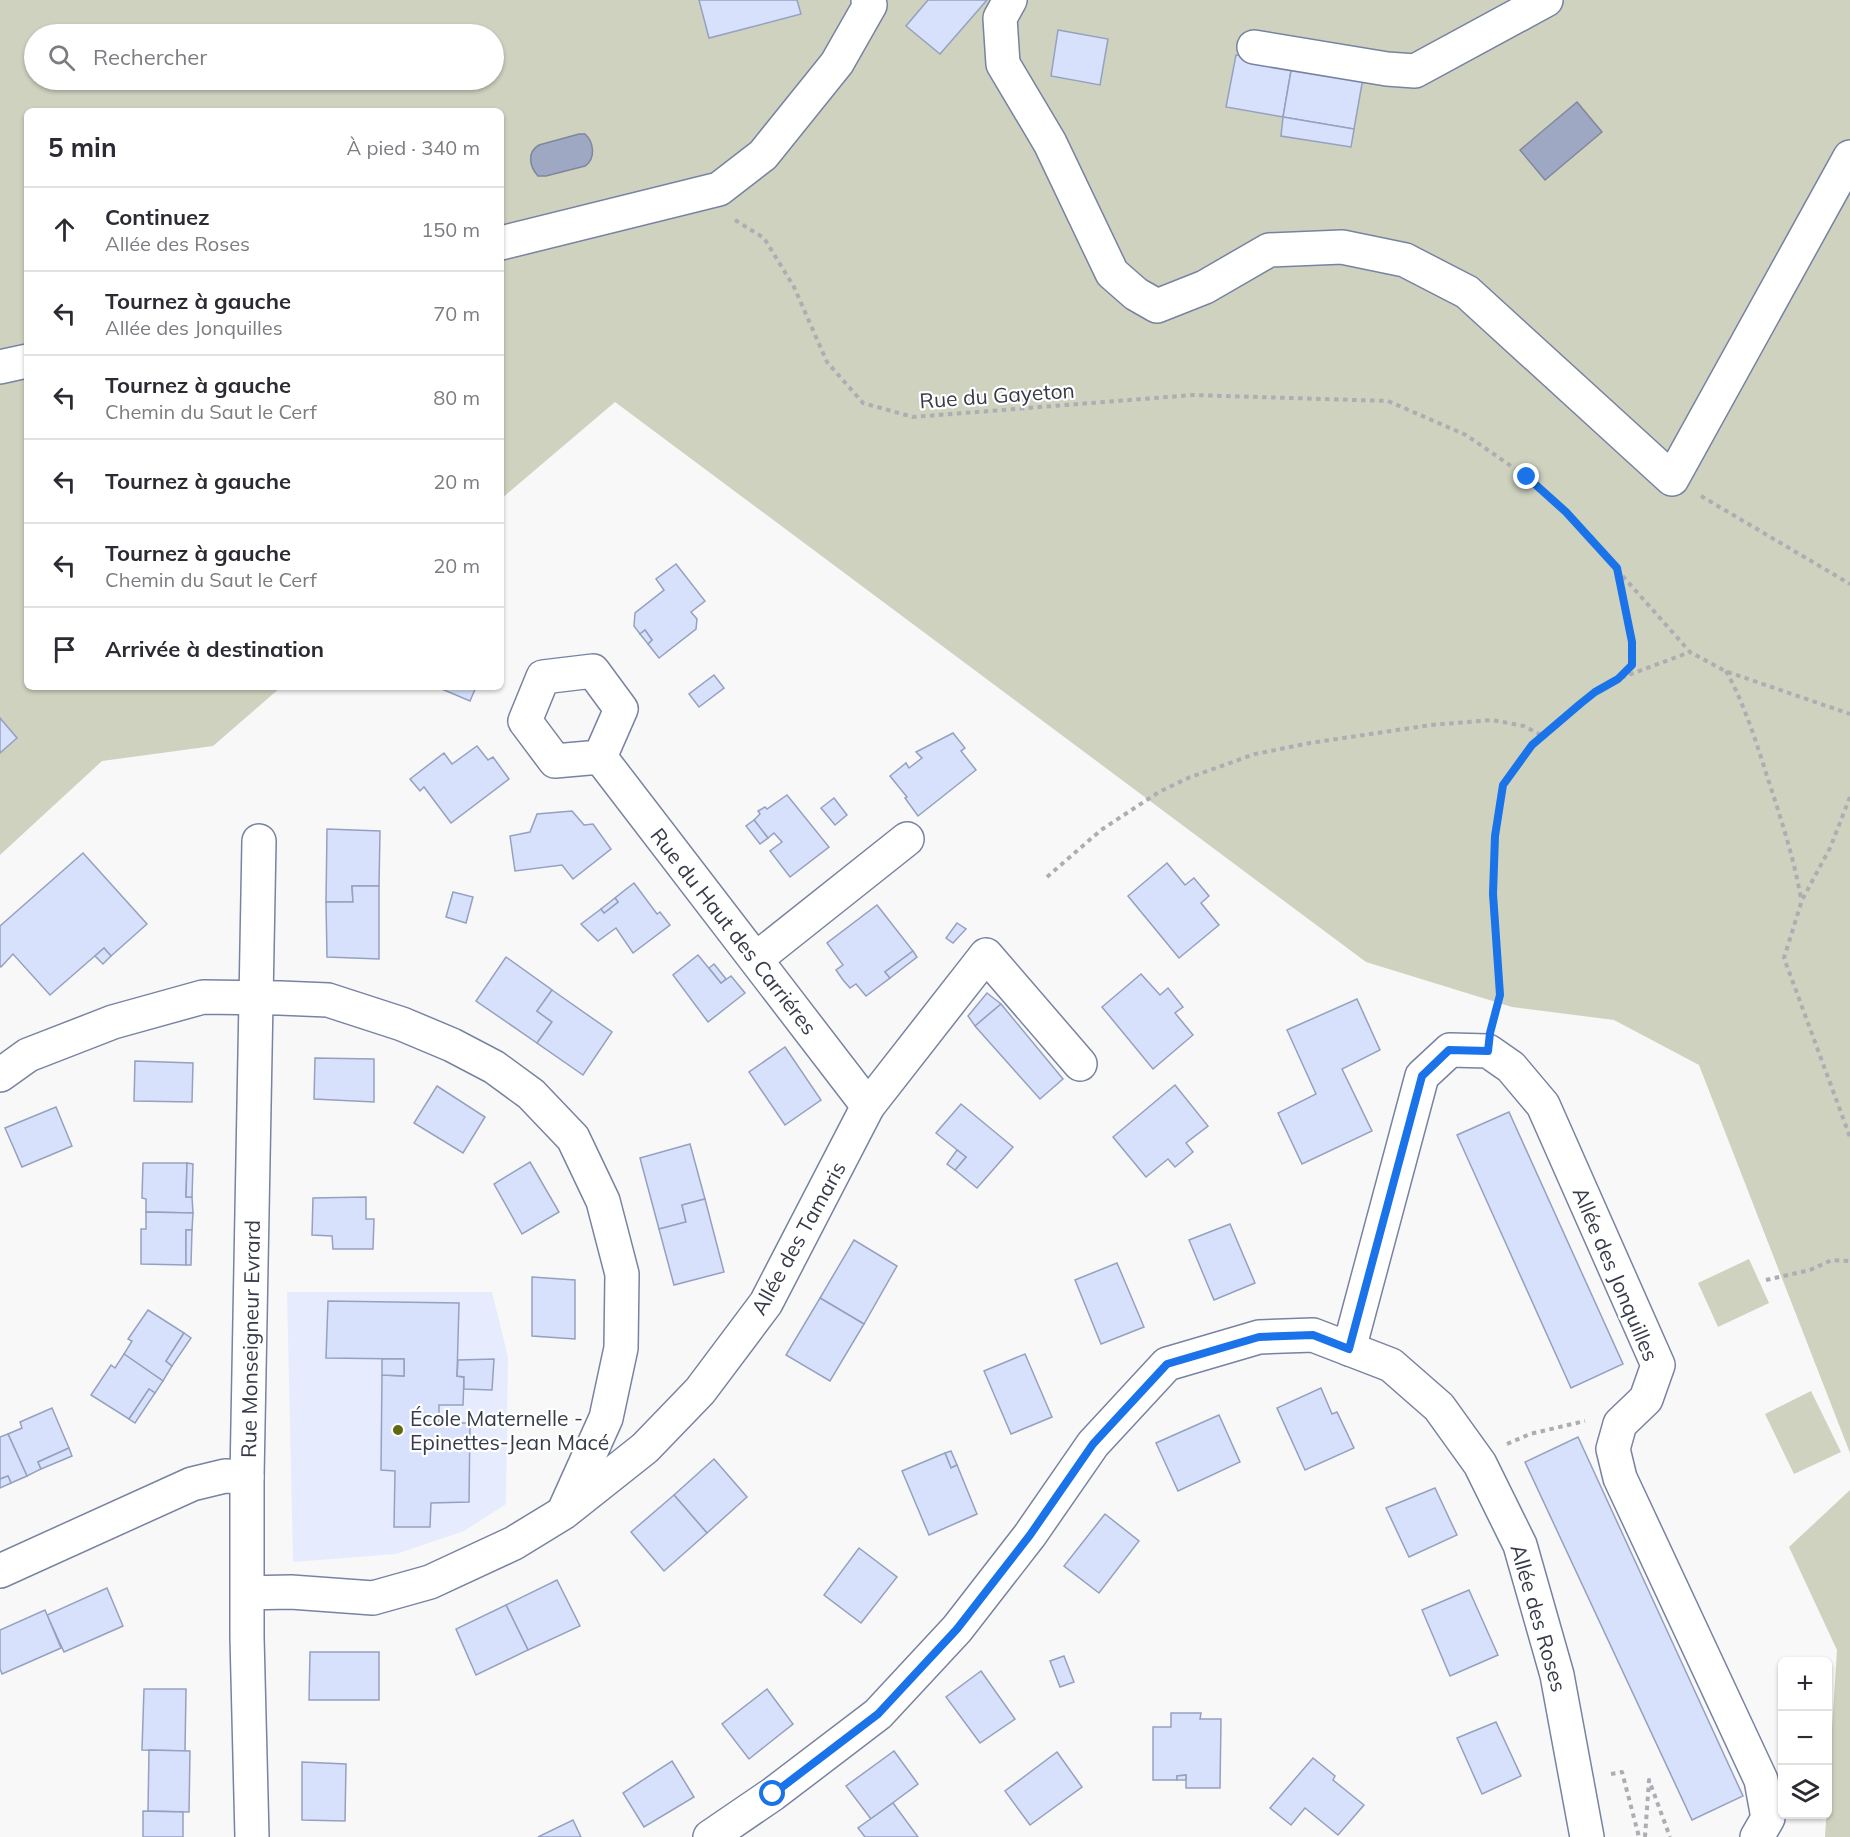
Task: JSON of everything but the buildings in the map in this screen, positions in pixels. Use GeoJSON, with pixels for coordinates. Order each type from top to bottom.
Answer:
{"type":"FeatureCollection","features":[{"type":"Feature","properties":{"kind":"street"},"geometry":{"type":"LineString","coordinates":[[504,242],[719,189],[763,155],[837,63],[870,5],[868,0]]}},
{"type":"Feature","properties":{"kind":"street"},"geometry":{"type":"LineString","coordinates":[[1010,0],[1000,18],[1003,64],[1050,143],[1112,273],[1136,294],[1157,306],[1205,286],[1269,250],[1342,247],[1405,260],[1467,292],[1672,479],[1850,158]]}},
{"type":"Feature","properties":{"kind":"street"},"geometry":{"type":"LineString","coordinates":[[1254,47],[1387,69],[1415,70],[1546,0]]}},
{"type":"Feature","properties":{"kind":"street"},"geometry":{"type":"LineString","coordinates":[[0,367],[24,362]]}},
{"type":"Feature","properties":{"kind":"street","name":"Rue du Haut des Carriéres"},"geometry":{"type":"LineString","coordinates":[[600,757],[868,1106]]}},
{"type":"Feature","properties":{"kind":"street"},"geometry":{"type":"LineString","coordinates":[[756,959],[907,839]]}},
{"type":"Feature","properties":{"kind":"street","name":"Rue Monseigneur Evrard"},"geometry":{"type":"LineString","coordinates":[[252,1837],[247,1637],[247,1477],[259,841]]}},
{"type":"Feature","properties":{"kind":"street","name":"Allée des Tamaris"},"geometry":{"type":"LineString","coordinates":[[248,1593],[291,1592],[373,1598],[430,1582],[514,1543],[563,1513],[645,1448],[692,1399],[766,1304],[868,1106],[986,955],[1080,1064]]}},
{"type":"Feature","properties":{"kind":"street"},"geometry":{"type":"LineString","coordinates":[[0,1075],[28,1055],[113,1022],[203,997],[328,1000],[402,1024],[452,1045],[494,1067],[531,1094],[573,1138],[603,1201],[622,1274],[621,1348],[606,1418],[563,1513]]}},
{"type":"Feature","properties":{"kind":"street"},"geometry":{"type":"LineString","coordinates":[[1349,1349],[1422,1076],[1449,1050],[1488,1051]]}},
{"type":"Feature","properties":{"kind":"street","name":"Allée des Jonquilles"},"geometry":{"type":"LineString","coordinates":[[1488,1051],[1511,1066],[1544,1105],[1658,1365],[1646,1400],[1620,1425],[1613,1449],[1620,1478],[1761,1780],[1768,1818],[1757,1837]]}},
{"type":"Feature","properties":{"kind":"street","name":"Allée des Roses"},"geometry":{"type":"LineString","coordinates":[[710,1837],[773,1794],[878,1714],[957,1629],[1030,1535],[1093,1444],[1167,1364],[1259,1337],[1313,1335],[1391,1365],[1439,1407],[1480,1464],[1520,1545],[1557,1676],[1587,1837]]}},
{"type":"Feature","properties":{"kind":"street"},"geometry":{"type":"LineString","coordinates":[[0,1571],[192,1484],[225,1476],[247,1477]]}},
{"type":"Feature","properties":{"kind":"path","name":"Rue du Gayeton"},"geometry":{"type":"LineString","coordinates":[[728,216],[764,238],[794,287],[827,362],[863,403],[913,417],[1193,396],[1388,400],[1466,435],[1527,477],[1566,512],[1617,568]]}},
{"type":"Feature","properties":{"kind":"path"},"geometry":{"type":"LineString","coordinates":[[1672,479],[1850,584]]}},
{"type":"Feature","properties":{"kind":"path"},"geometry":{"type":"LineString","coordinates":[[1617,568],[1690,652],[1725,671],[1850,714]]}},
{"type":"Feature","properties":{"kind":"path"},"geometry":{"type":"LineString","coordinates":[[1617,568],[1632,642],[1632,665],[1618,679]]}},
{"type":"Feature","properties":{"kind":"path"},"geometry":{"type":"LineString","coordinates":[[1488,1051],[1490,1033],[1500,995],[1493,894],[1495,836],[1503,785],[1532,745],[1595,692],[1618,679],[1690,652]]}},
{"type":"Feature","properties":{"kind":"path"},"geometry":{"type":"LineString","coordinates":[[1725,671],[1740,696],[1761,755],[1796,864],[1802,900]]}},
{"type":"Feature","properties":{"kind":"path"},"geometry":{"type":"LineString","coordinates":[[1047,877],[1101,830],[1160,792],[1188,778],[1255,754],[1310,743],[1431,725],[1492,720],[1524,726],[1543,736]]}},
{"type":"Feature","properties":{"kind":"path"},"geometry":{"type":"LineString","coordinates":[[1850,797],[1830,848],[1802,900],[1784,958],[1850,1137]]}},
{"type":"Feature","properties":{"kind":"path"},"geometry":{"type":"LineString","coordinates":[[1766,1280],[1787,1277],[1832,1260],[1849,1260]]}},
{"type":"Feature","properties":{"kind":"path"},"geometry":{"type":"LineString","coordinates":[[1502,1446],[1530,1434],[1587,1420]]}},
{"type":"Feature","properties":{"kind":"path"},"geometry":{"type":"LineString","coordinates":[[1604,1776],[1622,1772],[1639,1837]]}},
{"type":"Feature","properties":{"kind":"path"},"geometry":{"type":"LineString","coordinates":[[1645,1837],[1649,1779],[1670,1837]]}},
{"type":"Feature","properties":{"kind":"shaded area","name":"École Maternelle - Epinettes-Jean Macé"},"geometry":{"type":"Polygon","coordinates":[[[287,1292],[492,1292],[508,1357],[506,1504],[464,1531],[396,1554],[293,1562],[287,1292]]]}},
{"type":"Feature","properties":{"kind":"green space"},"geometry":{"type":"Polygon","coordinates":[[[0,0],[1850,0],[1850,1453],[1699,1065],[1614,1020],[1512,1007],[1366,962],[615,402],[504,496],[504,108],[24,108],[24,690],[278,690],[213,746],[102,761],[0,855],[0,0]]]}},
{"type":"Feature","properties":{"kind":"green space"},"geometry":{"type":"Polygon","coordinates":[[[1749,1259],[1769,1303],[1718,1327],[1698,1283],[1749,1259]]]}},
{"type":"Feature","properties":{"kind":"green space"},"geometry":{"type":"Polygon","coordinates":[[[1811,1391],[1841,1452],[1794,1474],[1765,1414],[1811,1391]]]}},
{"type":"Feature","properties":{"kind":"green space"},"geometry":{"type":"Polygon","coordinates":[[[1850,1490],[1850,1837],[1825,1837],[1826,1819],[1832,1819],[1832,1728],[1837,1650],[1789,1547],[1850,1490]]]}},
{"type":"Feature","properties":{"kind":"water"},"geometry":{"type":"Polygon","coordinates":[[[1577,102],[1602,132],[1545,180],[1520,150],[1577,102]]]}},
{"type":"Feature","properties":{"kind":"water"},"geometry":{"type":"Polygon","coordinates":[[[585,134],[592,146],[589,163],[546,176],[538,176],[531,159],[535,148],[585,134]]]}},
{"type":"Feature","properties":{"kind":"place","name":"École Maternelle - Epinettes-Jean Macé"},"geometry":{"type":"Point","coordinates":[398,1430]}},
{"type":"Feature","properties":{"kind":"route"},"geometry":{"type":"LineString","coordinates":[[773,1794],[878,1714],[957,1629],[1030,1535],[1093,1444],[1167,1364],[1259,1337],[1313,1335],[1349,1349],[1422,1076],[1449,1050],[1488,1051],[1490,1033],[1500,995],[1493,894],[1495,836],[1503,785],[1532,745],[1595,692],[1618,679],[1632,665],[1632,642],[1617,568],[1566,512],[1527,477]]}}]}
